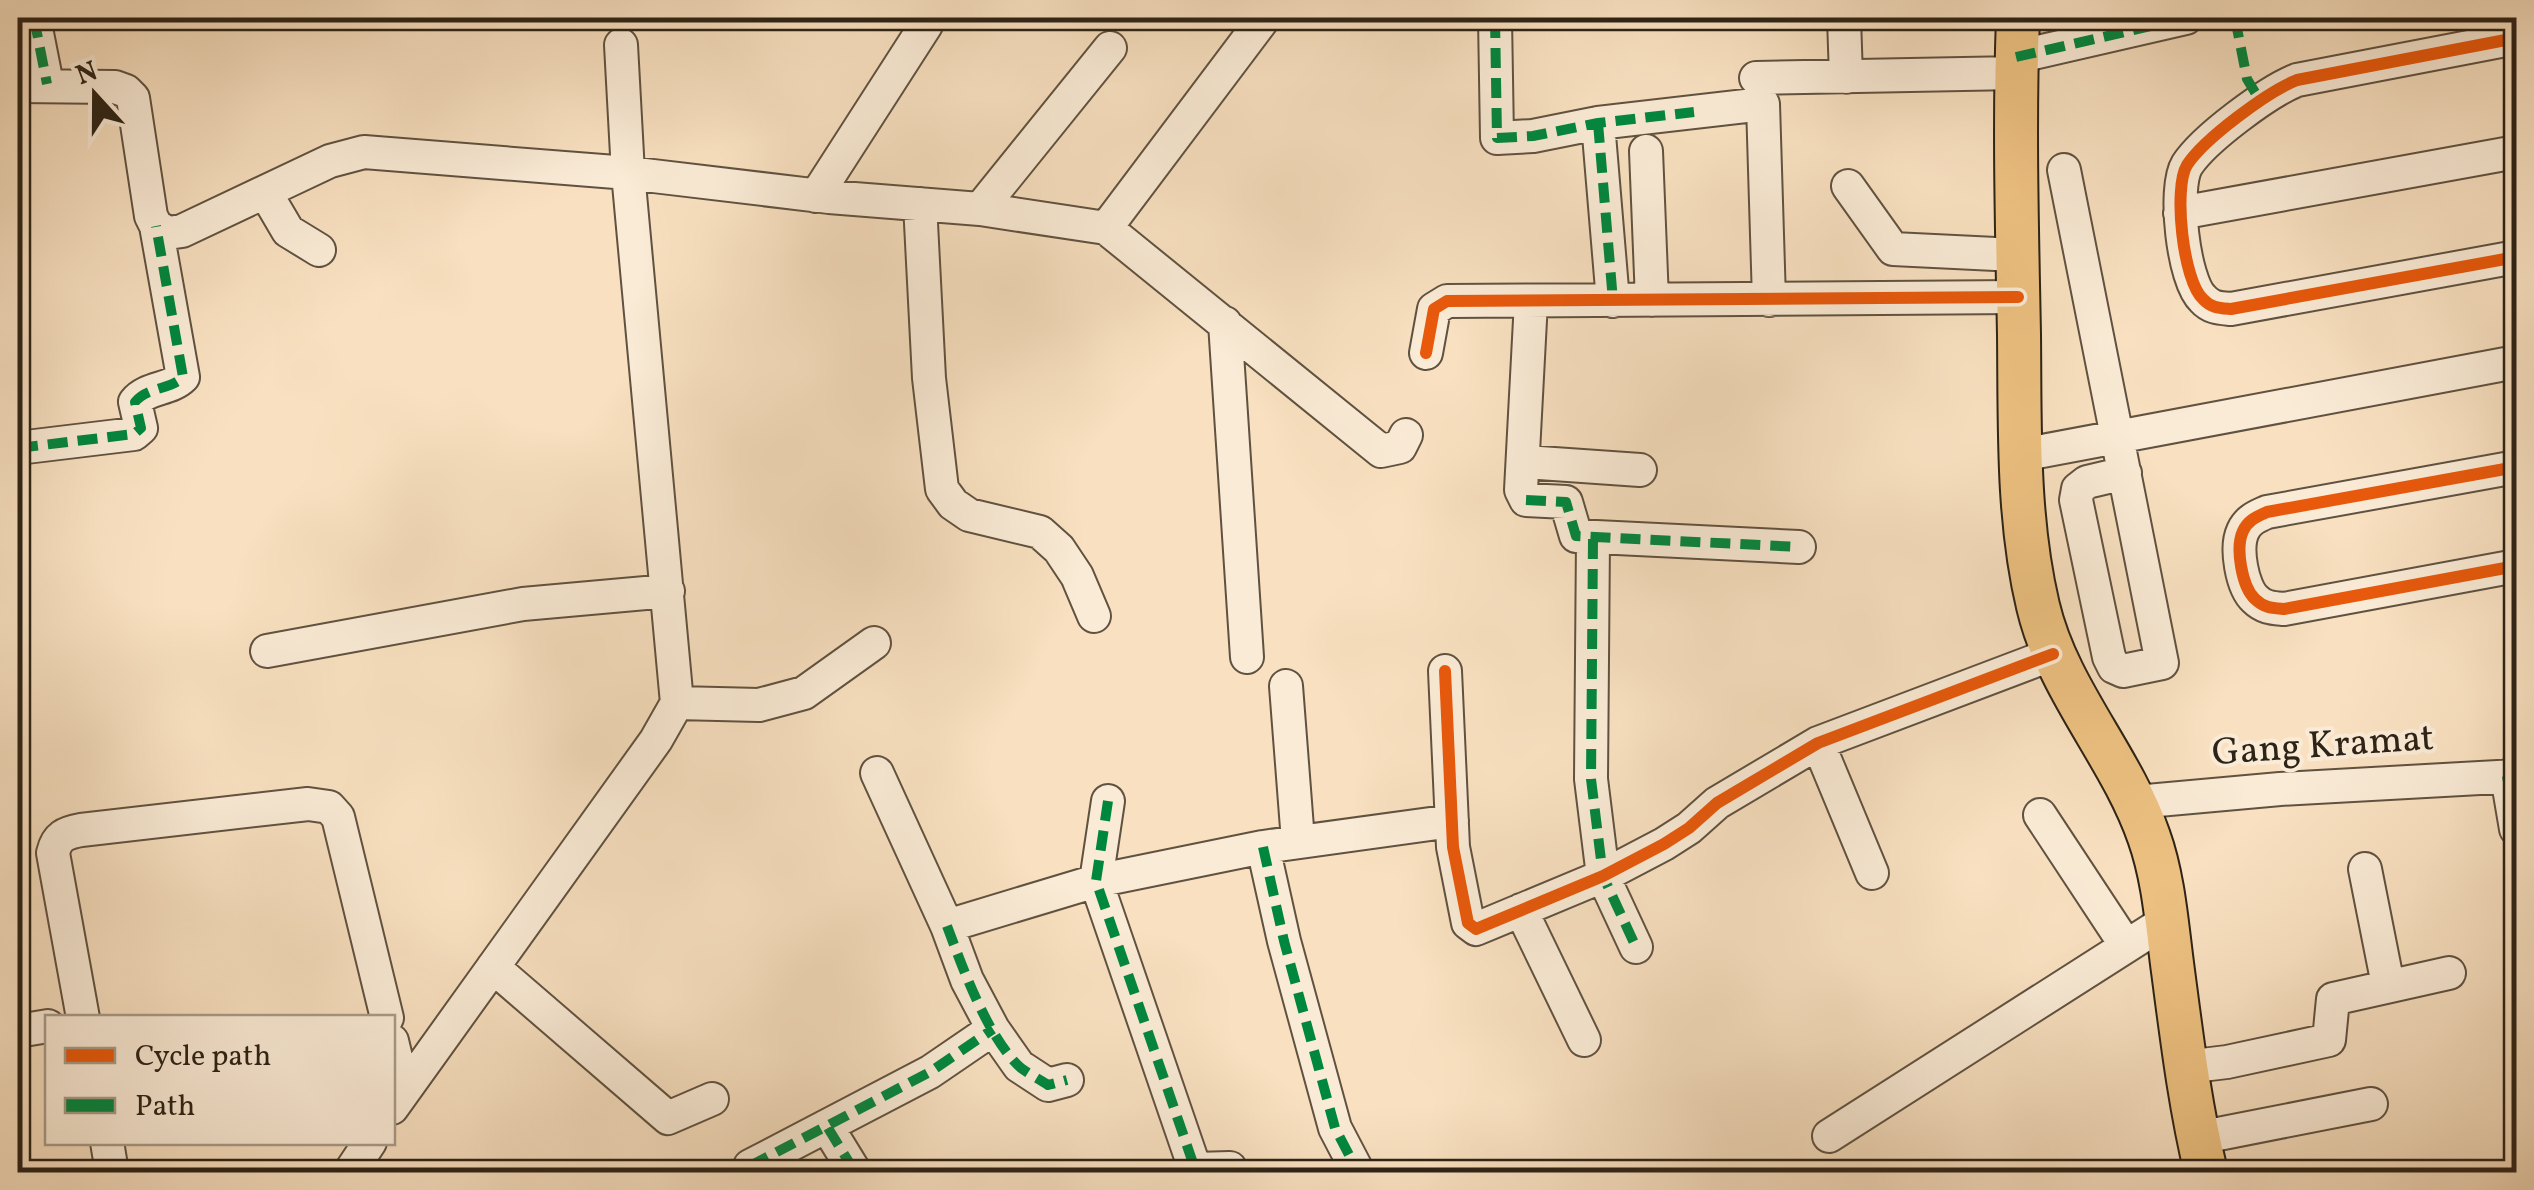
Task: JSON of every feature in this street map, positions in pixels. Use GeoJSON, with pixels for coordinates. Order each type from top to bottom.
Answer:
{"type":"FeatureCollection","features":[{"type":"Feature","properties":{"kind":"main road"},"geometry":{"type":"LineString","coordinates":[[2017,49],[2020,455],[2030,564],[2038,608],[2053,654],[2136,802],[2151,842],[2202,1155]]}},
{"type":"Feature","properties":{"kind":"street"},"geometry":{"type":"LineString","coordinates":[[18,448],[134,434],[141,428],[136,402],[140,395],[179,382],[183,377],[151,216],[133,98],[126,90],[115,87],[32,84],[34,18]]}},
{"type":"Feature","properties":{"kind":"street"},"geometry":{"type":"LineString","coordinates":[[1106,228],[1264,18]]}},
{"type":"Feature","properties":{"kind":"street"},"geometry":{"type":"LineString","coordinates":[[1495,18],[1497,138],[1763,104],[1770,300]]}},
{"type":"Feature","properties":{"kind":"street"},"geometry":{"type":"LineString","coordinates":[[1844,18],[1846,77]]}},
{"type":"Feature","properties":{"kind":"street"},"geometry":{"type":"LineString","coordinates":[[1756,78],[1846,77],[2186,18]]}},
{"type":"Feature","properties":{"kind":"street"},"geometry":{"type":"LineString","coordinates":[[816,196],[926,25]]}},
{"type":"Feature","properties":{"kind":"street"},"geometry":{"type":"LineString","coordinates":[[2516,38],[2297,80],[2278,88],[2260,99],[2189,162],[2179,188],[2193,282],[2200,298],[2214,308],[2231,309],[2516,257]]}},
{"type":"Feature","properties":{"kind":"street"},"geometry":{"type":"LineString","coordinates":[[398,1100],[656,740],[677,704],[628,174],[621,45]]}},
{"type":"Feature","properties":{"kind":"street"},"geometry":{"type":"LineString","coordinates":[[980,208],[1110,48]]}},
{"type":"Feature","properties":{"kind":"street"},"geometry":{"type":"LineString","coordinates":[[1598,123],[1613,301]]}},
{"type":"Feature","properties":{"kind":"street"},"geometry":{"type":"LineString","coordinates":[[156,226],[168,233],[182,231],[330,161],[364,152],[980,208],[1106,228],[1381,452],[1400,447],[1406,435]]}},
{"type":"Feature","properties":{"kind":"street"},"geometry":{"type":"LineString","coordinates":[[1646,152],[1652,300]]}},
{"type":"Feature","properties":{"kind":"street"},"geometry":{"type":"LineString","coordinates":[[2180,213],[2516,152]]}},
{"type":"Feature","properties":{"kind":"street"},"geometry":{"type":"LineString","coordinates":[[2064,170],[2162,664],[2123,671],[2114,667],[2109,656],[2076,500],[2078,489],[2086,482],[2124,473]]}},
{"type":"Feature","properties":{"kind":"street"},"geometry":{"type":"LineString","coordinates":[[1848,186],[1893,249],[2016,254]]}},
{"type":"Feature","properties":{"kind":"street"},"geometry":{"type":"LineString","coordinates":[[265,192],[288,231],[319,250]]}},
{"type":"Feature","properties":{"kind":"street"},"geometry":{"type":"LineString","coordinates":[[920,204],[929,378],[942,488],[969,515],[1040,532],[1059,549],[1078,576],[1094,616]]}},
{"type":"Feature","properties":{"kind":"street"},"geometry":{"type":"LineString","coordinates":[[1426,353],[1434,310],[1447,302],[2018,297]]}},
{"type":"Feature","properties":{"kind":"street"},"geometry":{"type":"LineString","coordinates":[[1531,301],[1521,490],[1526,500],[1566,502],[1576,536],[1799,547]]}},
{"type":"Feature","properties":{"kind":"street"},"geometry":{"type":"LineString","coordinates":[[1225,324],[1247,656]]}},
{"type":"Feature","properties":{"kind":"street"},"geometry":{"type":"LineString","coordinates":[[2020,455],[2516,362]]}},
{"type":"Feature","properties":{"kind":"street"},"geometry":{"type":"LineString","coordinates":[[1525,462],[1640,470]]}},
{"type":"Feature","properties":{"kind":"street"},"geometry":{"type":"LineString","coordinates":[[2516,467],[2267,512],[2251,519],[2241,533],[2240,550],[2246,583],[2254,598],[2267,608],[2284,609],[2516,566]]}},
{"type":"Feature","properties":{"kind":"street"},"geometry":{"type":"LineString","coordinates":[[1594,539],[1591,780],[1604,876],[1636,948]]}},
{"type":"Feature","properties":{"kind":"street"},"geometry":{"type":"LineString","coordinates":[[266,650],[523,604],[668,591]]}},
{"type":"Feature","properties":{"kind":"street"},"geometry":{"type":"LineString","coordinates":[[677,704],[758,705],[804,694],[874,643]]}},
{"type":"Feature","properties":{"kind":"street"},"geometry":{"type":"LineString","coordinates":[[1445,671],[1452,821],[1460,890],[1471,927],[1476,929],[1604,876],[1677,836],[1717,802],[1818,743],[2053,654]]}},
{"type":"Feature","properties":{"kind":"street"},"geometry":{"type":"LineString","coordinates":[[1286,686],[1298,841]]}},
{"type":"Feature","properties":{"kind":"street"},"geometry":{"type":"LineString","coordinates":[[1818,743],[1872,873]]}},
{"type":"Feature","properties":{"kind":"street"},"geometry":{"type":"LineString","coordinates":[[876,773],[947,926],[967,980],[993,1029],[1019,1066],[1048,1085],[1066,1080]]}},
{"type":"Feature","properties":{"kind":"street"},"geometry":{"type":"LineString","coordinates":[[2512,776],[2516,828]]}},
{"type":"Feature","properties":{"kind":"street","name":"Gang Kramat"},"geometry":{"type":"LineString","coordinates":[[2136,802],[2280,789],[2512,776]]}},
{"type":"Feature","properties":{"kind":"street"},"geometry":{"type":"LineString","coordinates":[[1108,802],[1096,881],[1194,1169],[1230,1168],[1232,1172]]}},
{"type":"Feature","properties":{"kind":"street"},"geometry":{"type":"LineString","coordinates":[[83,1015],[52,853],[56,840],[65,833],[81,830],[308,804],[329,807],[338,817],[386,1015]]}},
{"type":"Feature","properties":{"kind":"street"},"geometry":{"type":"LineString","coordinates":[[2040,815],[2125,944]]}},
{"type":"Feature","properties":{"kind":"street"},"geometry":{"type":"LineString","coordinates":[[947,926],[1096,881],[1298,841],[1452,821]]}},
{"type":"Feature","properties":{"kind":"street"},"geometry":{"type":"LineString","coordinates":[[1263,847],[1335,1128],[1358,1172]]}},
{"type":"Feature","properties":{"kind":"street"},"geometry":{"type":"LineString","coordinates":[[2365,869],[2388,985]]}},
{"type":"Feature","properties":{"kind":"street"},"geometry":{"type":"LineString","coordinates":[[1521,910],[1584,1040]]}},
{"type":"Feature","properties":{"kind":"street"},"geometry":{"type":"LineString","coordinates":[[1829,1136],[2166,921]]}},
{"type":"Feature","properties":{"kind":"street"},"geometry":{"type":"LineString","coordinates":[[494,966],[668,1118],[712,1100]]}},
{"type":"Feature","properties":{"kind":"street"},"geometry":{"type":"LineString","coordinates":[[2186,1067],[2329,1040],[2333,998],[2449,973]]}},
{"type":"Feature","properties":{"kind":"street"},"geometry":{"type":"LineString","coordinates":[[18,1032],[45,1027]]}},
{"type":"Feature","properties":{"kind":"street"},"geometry":{"type":"LineString","coordinates":[[750,1166],[930,1072],[993,1029]]}},
{"type":"Feature","properties":{"kind":"street"},"geometry":{"type":"LineString","coordinates":[[395,1070],[398,1100]]}},
{"type":"Feature","properties":{"kind":"street"},"geometry":{"type":"LineString","coordinates":[[2202,1155],[2371,1104]]}},
{"type":"Feature","properties":{"kind":"street"},"geometry":{"type":"LineString","coordinates":[[828,1128],[856,1172]]}},
{"type":"Feature","properties":{"kind":"street"},"geometry":{"type":"LineString","coordinates":[[108,1145],[112,1172]]}},
{"type":"Feature","properties":{"kind":"street"},"geometry":{"type":"LineString","coordinates":[[350,1172],[368,1145]]}},
{"type":"Feature","properties":{"kind":"marked path"},"geometry":{"type":"LineString","coordinates":[[34,18],[47,84]]}},
{"type":"Feature","properties":{"kind":"marked path"},"geometry":{"type":"LineString","coordinates":[[1495,18],[1497,138],[1694,112]]}},
{"type":"Feature","properties":{"kind":"marked path"},"geometry":{"type":"LineString","coordinates":[[2016,57],[2186,18]]}},
{"type":"Feature","properties":{"kind":"marked path"},"geometry":{"type":"LineString","coordinates":[[2235,18],[2247,79],[2259,99]]}},
{"type":"Feature","properties":{"kind":"marked path"},"geometry":{"type":"LineString","coordinates":[[1598,123],[1613,301]]}},
{"type":"Feature","properties":{"kind":"marked path"},"geometry":{"type":"LineString","coordinates":[[18,448],[134,434],[141,428],[135,402],[183,377],[156,226]]}},
{"type":"Feature","properties":{"kind":"marked path"},"geometry":{"type":"LineString","coordinates":[[1526,500],[1566,502],[1576,536],[1799,547]]}},
{"type":"Feature","properties":{"kind":"marked path"},"geometry":{"type":"LineString","coordinates":[[1593,539],[1591,779],[1603,876],[1636,947]]}},
{"type":"Feature","properties":{"kind":"marked path"},"geometry":{"type":"LineString","coordinates":[[2507,776],[2516,829]]}},
{"type":"Feature","properties":{"kind":"marked path"},"geometry":{"type":"LineString","coordinates":[[1108,801],[1096,881],[1195,1169],[1230,1168],[1232,1172]]}},
{"type":"Feature","properties":{"kind":"marked path"},"geometry":{"type":"LineString","coordinates":[[1263,847],[1335,1128],[1358,1172]]}},
{"type":"Feature","properties":{"kind":"marked path"},"geometry":{"type":"LineString","coordinates":[[947,926],[977,1001],[1009,1055],[1048,1085],[1067,1080]]}},
{"type":"Feature","properties":{"kind":"marked path"},"geometry":{"type":"LineString","coordinates":[[750,1166],[930,1072],[993,1029]]}},
{"type":"Feature","properties":{"kind":"marked path"},"geometry":{"type":"LineString","coordinates":[[828,1128],[855,1172]]}},
{"type":"Feature","properties":{"kind":"cycle path"},"geometry":{"type":"LineString","coordinates":[[2516,38],[2297,80],[2284,86],[2237,117],[2195,154],[2187,165],[2181,193],[2182,234],[2190,274],[2203,299],[2216,307],[2231,309],[2516,257]]}},
{"type":"Feature","properties":{"kind":"cycle path"},"geometry":{"type":"LineString","coordinates":[[1426,353],[1434,309],[1447,301],[2018,297]]}},
{"type":"Feature","properties":{"kind":"cycle path"},"geometry":{"type":"LineString","coordinates":[[2516,467],[2267,512],[2247,524],[2240,547],[2243,577],[2250,593],[2265,606],[2284,609],[2516,566]]}},
{"type":"Feature","properties":{"kind":"cycle path"},"geometry":{"type":"LineString","coordinates":[[1445,671],[1453,847],[1468,923],[1476,929],[1603,876],[1664,844],[1717,803],[1818,743],[2053,654]]}}]}
